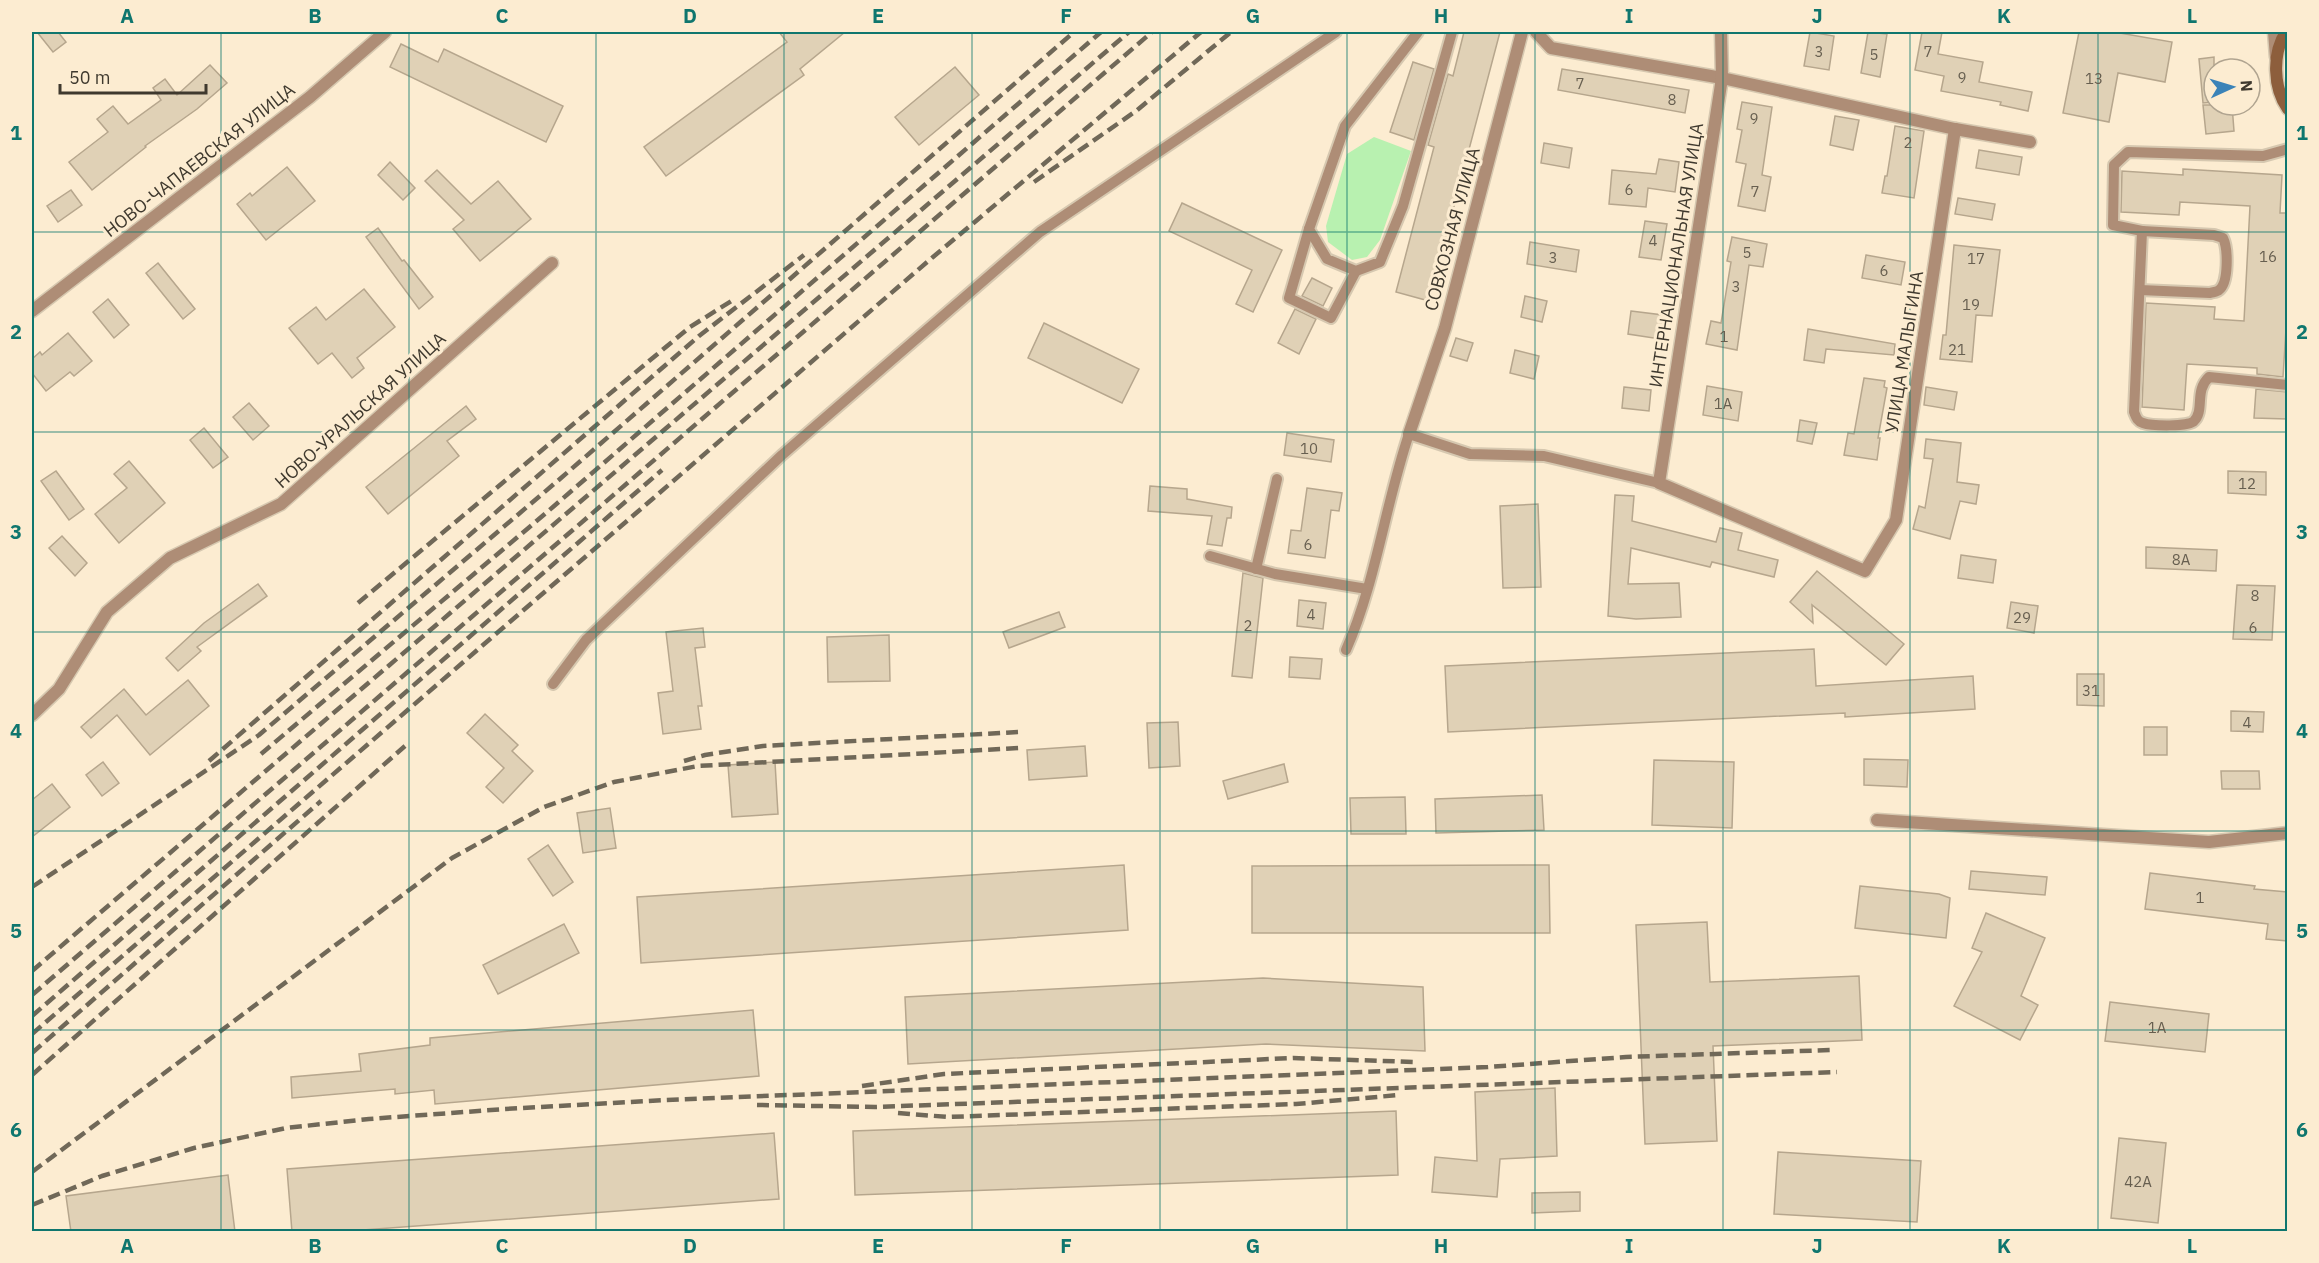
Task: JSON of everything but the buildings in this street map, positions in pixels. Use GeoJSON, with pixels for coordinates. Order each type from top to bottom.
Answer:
{"type":"FeatureCollection","features":[{"type":"Feature","properties":{"kind":"main road"},"geometry":{"type":"LineString","coordinates":[[2286,32],[2276,62],[2277,83],[2288,109]]}},
{"type":"Feature","properties":{"kind":"street","name":"НОВО-ЧАПАЕВСКАЯ УЛИЦА"},"geometry":{"type":"LineString","coordinates":[[32,311],[310,97],[385,32]]}},
{"type":"Feature","properties":{"kind":"street","name":"СОВХОЗНАЯ УЛИЦА"},"geometry":{"type":"LineString","coordinates":[[1409,434],[1445,328],[1522,32]]}},
{"type":"Feature","properties":{"kind":"street"},"geometry":{"type":"LineString","coordinates":[[1536,32],[1551,48],[1722,78],[1955,129],[2030,142]]}},
{"type":"Feature","properties":{"kind":"street","name":"ИНТЕРНАЦИОНАЛЬНАЯ УЛИЦА"},"geometry":{"type":"LineString","coordinates":[[1659,483],[1722,78],[1721,32]]}},
{"type":"Feature","properties":{"kind":"street"},"geometry":{"type":"LineString","coordinates":[[2274,32],[2276,62]]}},
{"type":"Feature","properties":{"kind":"street","name":"УЛИЦА МАЛЫГИНА"},"geometry":{"type":"LineString","coordinates":[[1659,483],[1865,571],[1896,520],[1955,129]]}},
{"type":"Feature","properties":{"kind":"street","name":"НОВО-УРАЛЬСКАЯ УЛИЦА"},"geometry":{"type":"LineString","coordinates":[[32,715],[59,688],[107,612],[170,558],[281,504],[552,263]]}},
{"type":"Feature","properties":{"kind":"street"},"geometry":{"type":"LineString","coordinates":[[1877,820],[2208,842],[2288,833]]}},
{"type":"Feature","properties":{"kind":"lane"},"geometry":{"type":"LineString","coordinates":[[553,684],[586,640],[782,455],[1040,232],[1336,32]]}},
{"type":"Feature","properties":{"kind":"lane"},"geometry":{"type":"LineString","coordinates":[[1418,32],[1345,126],[1309,229],[1289,298],[1331,318],[1356,272],[1380,262],[1402,206],[1452,32]]}},
{"type":"Feature","properties":{"kind":"lane"},"geometry":{"type":"LineString","coordinates":[[2140,290],[2210,293],[2220,290],[2225,282],[2227,246],[2223,238],[2214,235],[2142,231],[2113,225],[2114,165],[2128,152],[2263,156],[2288,149]]}},
{"type":"Feature","properties":{"kind":"lane"},"geometry":{"type":"LineString","coordinates":[[1309,229],[1327,259],[1356,272]]}},
{"type":"Feature","properties":{"kind":"lane"},"geometry":{"type":"LineString","coordinates":[[2142,231],[2134,412],[2137,419],[2143,423],[2188,426],[2195,421],[2200,389],[2209,377],[2288,385]]}},
{"type":"Feature","properties":{"kind":"lane"},"geometry":{"type":"LineString","coordinates":[[1346,650],[1360,618],[1395,476],[1409,434],[1470,454],[1544,456],[1659,483]]}},
{"type":"Feature","properties":{"kind":"lane"},"geometry":{"type":"LineString","coordinates":[[1256,569],[1277,479]]}},
{"type":"Feature","properties":{"kind":"lane"},"geometry":{"type":"LineString","coordinates":[[1210,556],[1275,574],[1367,589]]}},
{"type":"Feature","properties":{"kind":"green space"},"geometry":{"type":"Polygon","coordinates":[[[1374,137],[1411,151],[1380,240],[1367,257],[1352,260],[1328,242],[1326,226],[1347,154],[1374,137]]]}},
{"type":"Feature","properties":{"kind":"railway"},"geometry":{"type":"LineString","coordinates":[[32,887],[259,735],[561,478],[1074,32]]}},
{"type":"Feature","properties":{"kind":"railway"},"geometry":{"type":"LineString","coordinates":[[261,754],[546,513],[1101,32]]}},
{"type":"Feature","properties":{"kind":"railway"},"geometry":{"type":"LineString","coordinates":[[32,971],[1129,32]]}},
{"type":"Feature","properties":{"kind":"railway"},"geometry":{"type":"LineString","coordinates":[[32,995],[1152,32]]}},
{"type":"Feature","properties":{"kind":"railway"},"geometry":{"type":"LineString","coordinates":[[32,1034],[933,257],[1201,32]]}},
{"type":"Feature","properties":{"kind":"railway"},"geometry":{"type":"LineString","coordinates":[[1034,182],[1136,111],[1231,32]]}},
{"type":"Feature","properties":{"kind":"railway"},"geometry":{"type":"LineString","coordinates":[[209,761],[699,336],[804,255]]}},
{"type":"Feature","properties":{"kind":"railway"},"geometry":{"type":"LineString","coordinates":[[358,603],[690,327],[733,300]]}},
{"type":"Feature","properties":{"kind":"railway"},"geometry":{"type":"LineString","coordinates":[[32,1016],[662,470]]}},
{"type":"Feature","properties":{"kind":"railway"},"geometry":{"type":"LineString","coordinates":[[684,761],[705,755],[763,746],[1018,732]]}},
{"type":"Feature","properties":{"kind":"railway"},"geometry":{"type":"LineString","coordinates":[[32,1075],[405,746]]}},
{"type":"Feature","properties":{"kind":"railway"},"geometry":{"type":"LineString","coordinates":[[32,1172],[452,858],[544,807],[614,782],[698,766],[1020,748]]}},
{"type":"Feature","properties":{"kind":"railway"},"geometry":{"type":"LineString","coordinates":[[32,1053],[321,801]]}},
{"type":"Feature","properties":{"kind":"railway"},"geometry":{"type":"LineString","coordinates":[[32,1205],[102,1176],[194,1148],[286,1128],[369,1119],[665,1100],[1488,1067],[1626,1057],[1831,1050]]}},
{"type":"Feature","properties":{"kind":"railway"},"geometry":{"type":"LineString","coordinates":[[862,1086],[944,1074],[1293,1058],[1416,1062]]}},
{"type":"Feature","properties":{"kind":"railway"},"geometry":{"type":"LineString","coordinates":[[757,1105],[875,1107],[1837,1072]]}},
{"type":"Feature","properties":{"kind":"railway"},"geometry":{"type":"LineString","coordinates":[[898,1113],[948,1117],[1296,1104],[1399,1095]]}}]}
